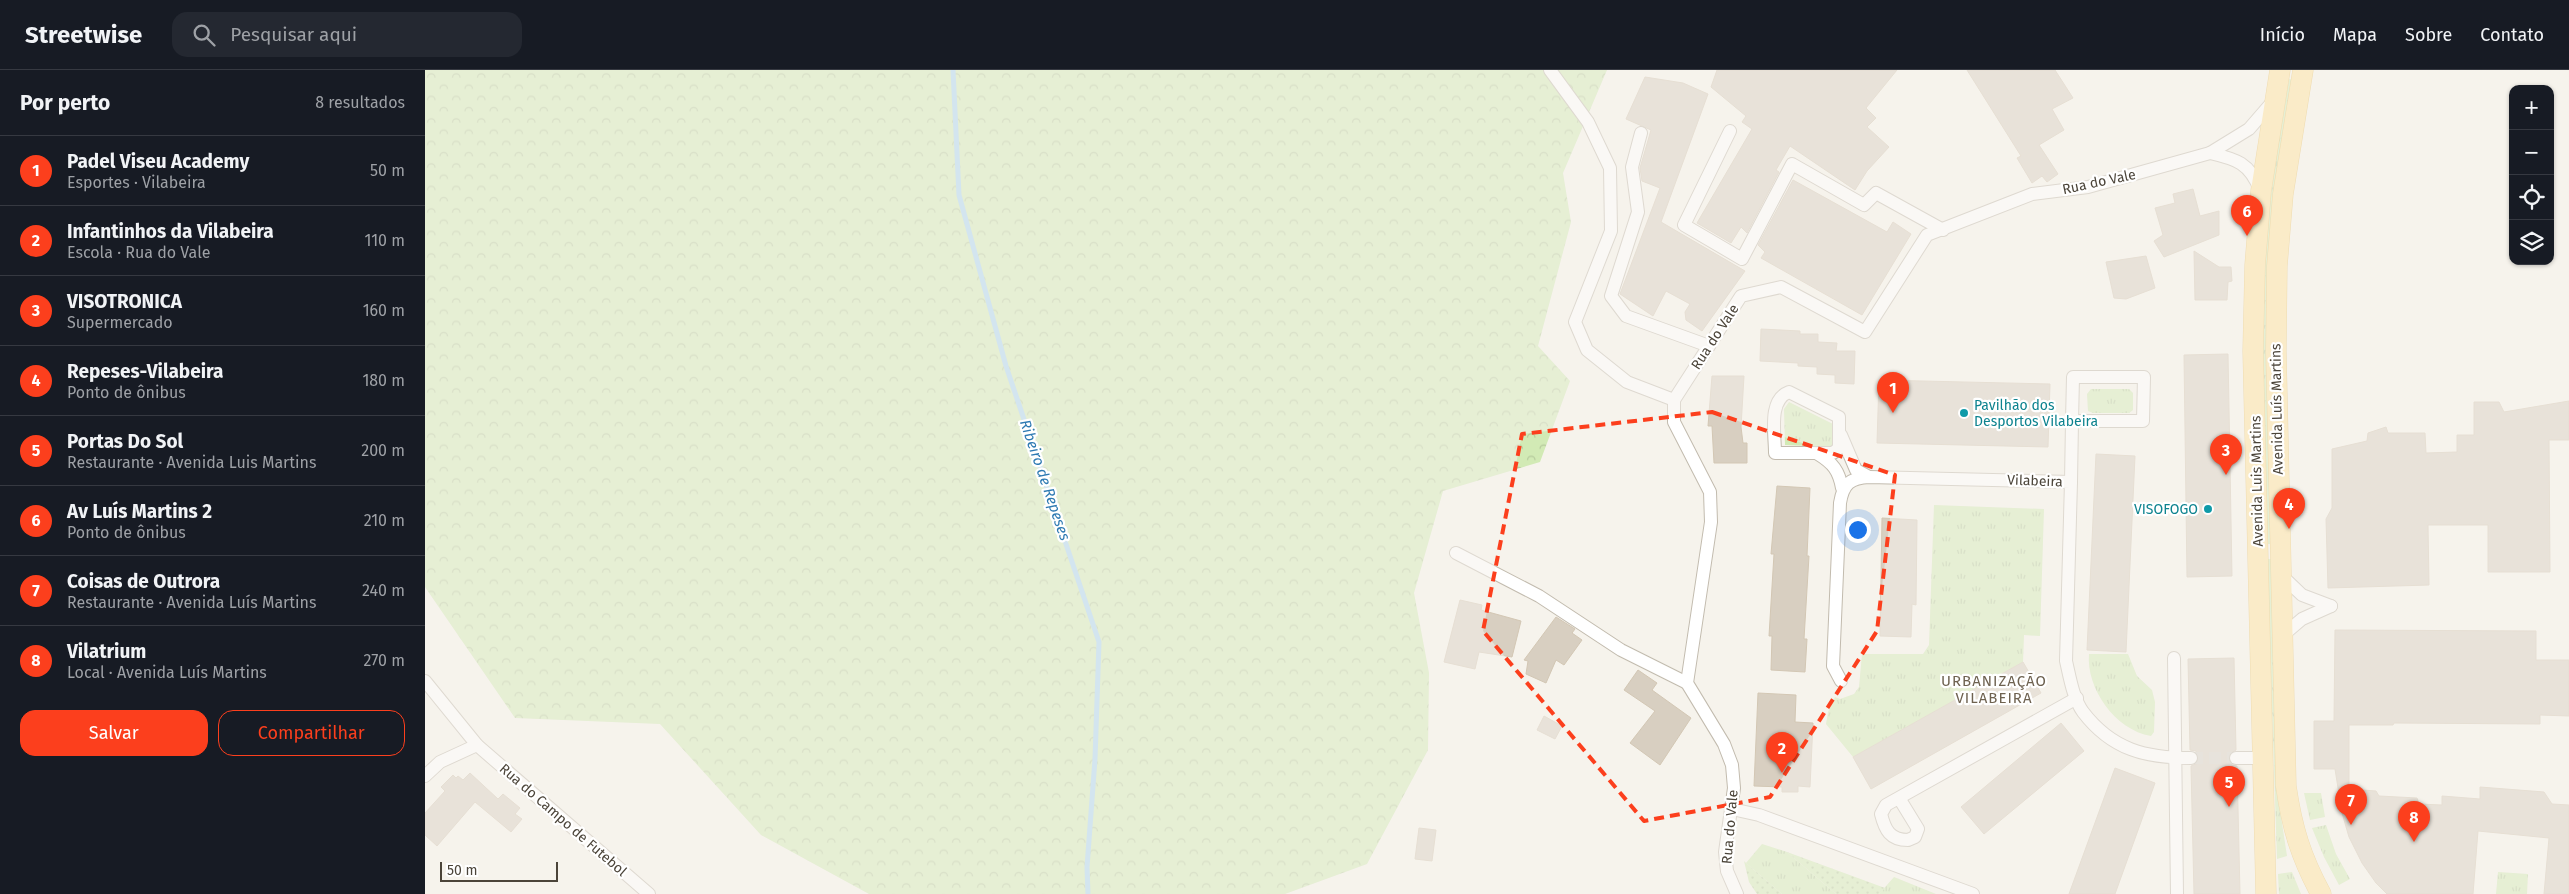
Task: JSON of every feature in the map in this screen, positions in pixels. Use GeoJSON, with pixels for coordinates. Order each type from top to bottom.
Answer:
{"type":"FeatureCollection","features":[{"type":"Feature","properties":{"kind":"main road","name":"Avenida Luis Martins"},"geometry":{"type":"LineString","coordinates":[[2266,894],[2253,351],[2255,265],[2261,192],[2280,70]]}},
{"type":"Feature","properties":{"kind":"main road","name":"Avenida Luís Martins"},"geometry":{"type":"LineString","coordinates":[[2303,70],[2283,194],[2277,266],[2276,351],[2282,636],[2286,786],[2292,828],[2302,858],[2321,894]]}},
{"type":"Feature","properties":{"kind":"street"},"geometry":{"type":"LineString","coordinates":[[1456,552],[1539,596],[1621,650],[1687,683],[1711,522],[1710,492],[1675,422],[1674,400],[1627,382],[1587,350],[1575,322],[1611,231],[1611,168],[1588,122],[1550,70]]}},
{"type":"Feature","properties":{"kind":"street"},"geometry":{"type":"LineString","coordinates":[[2210,153],[2249,129],[2276,97]]}},
{"type":"Feature","properties":{"kind":"street"},"geometry":{"type":"LineString","coordinates":[[1730,131],[1684,224],[1742,259],[1792,164],[1864,205],[1876,193],[1943,230]]}},
{"type":"Feature","properties":{"kind":"street"},"geometry":{"type":"LineString","coordinates":[[1641,133],[1631,167],[1638,212],[1611,296],[1626,316],[1709,346]]}},
{"type":"Feature","properties":{"kind":"street"},"geometry":{"type":"LineString","coordinates":[[2210,153],[2237,159],[2255,176],[2261,192]]}},
{"type":"Feature","properties":{"kind":"street","name":"Rua do Vale"},"geometry":{"type":"LineString","coordinates":[[1674,400],[1741,296],[1781,287],[1865,332],[1927,235],[2032,194],[2088,187],[2210,153]]}},
{"type":"Feature","properties":{"kind":"street"},"geometry":{"type":"LineString","coordinates":[[2071,482],[2072,421],[2073,377],[2144,377],[2143,421],[2072,421]]}},
{"type":"Feature","properties":{"kind":"street"},"geometry":{"type":"LineString","coordinates":[[1789,392],[1795,393],[1839,417],[1839,448],[1833,452],[1818,454],[1775,453],[1776,405],[1778,399],[1789,392]]}},
{"type":"Feature","properties":{"kind":"street"},"geometry":{"type":"LineString","coordinates":[[1839,428],[1856,470],[1869,477]]}},
{"type":"Feature","properties":{"kind":"street"},"geometry":{"type":"LineString","coordinates":[[1818,454],[1834,466],[1840,476],[1842,488],[1833,666],[1841,681]]}},
{"type":"Feature","properties":{"kind":"street","name":"Vilabeira"},"geometry":{"type":"LineString","coordinates":[[1842,488],[1849,481],[1869,477],[2071,482],[2066,661],[2082,711],[2105,734],[2131,751],[2155,757],[2191,758]]}},
{"type":"Feature","properties":{"kind":"street"},"geometry":{"type":"LineString","coordinates":[[2281,576],[2302,595],[2331,606],[2302,619],[2282,636]]}},
{"type":"Feature","properties":{"kind":"street"},"geometry":{"type":"LineString","coordinates":[[2174,658],[2177,894]]}},
{"type":"Feature","properties":{"kind":"street","name":"Rua do Campo de Futebol"},"geometry":{"type":"LineString","coordinates":[[425,681],[477,745],[649,894]]}},
{"type":"Feature","properties":{"kind":"street","name":"Rua do Vale"},"geometry":{"type":"LineString","coordinates":[[1687,683],[1723,744],[1732,765],[1735,788],[1725,852],[1727,871],[1737,894]]}},
{"type":"Feature","properties":{"kind":"street"},"geometry":{"type":"LineString","coordinates":[[1899,798],[2077,698]]}},
{"type":"Feature","properties":{"kind":"street"},"geometry":{"type":"LineString","coordinates":[[425,776],[439,762],[477,745]]}},
{"type":"Feature","properties":{"kind":"street"},"geometry":{"type":"LineString","coordinates":[[2237,758],[2263,758]]}},
{"type":"Feature","properties":{"kind":"street"},"geometry":{"type":"LineString","coordinates":[[1732,809],[1759,815],[1973,894]]}},
{"type":"Feature","properties":{"kind":"highlighted area"},"geometry":{"type":"Polygon","coordinates":[[[1712,412],[1895,475],[1877,631],[1770,797],[1644,821],[1483,631],[1522,434],[1712,412]]]}},
{"type":"Feature","properties":{"kind":"green space"},"geometry":{"type":"Polygon","coordinates":[[[425,70],[1607,70],[1563,173],[1571,222],[1538,346],[1570,381],[1540,462],[1443,491],[1414,593],[1429,673],[1428,750],[1367,864],[1285,894],[869,894],[761,835],[660,724],[515,718],[425,587],[425,70]]]}},
{"type":"Feature","properties":{"kind":"green space"},"geometry":{"type":"Polygon","coordinates":[[[2289,79],[2293,80],[2272,544],[2267,544],[2262,375],[2263,275],[2270,201],[2289,79]]]}},
{"type":"Feature","properties":{"kind":"green space"},"geometry":{"type":"Polygon","coordinates":[[[2091,389],[2129,389],[2133,393],[2133,410],[2129,413],[2093,413],[2088,411],[2087,394],[2091,389]]]}},
{"type":"Feature","properties":{"kind":"green space"},"geometry":{"type":"Polygon","coordinates":[[[1789,402],[1835,425],[1833,447],[1785,445],[1784,409],[1789,402]]]}},
{"type":"Feature","properties":{"kind":"green space"},"geometry":{"type":"Polygon","coordinates":[[[1934,505],[2044,509],[2040,636],[2024,635],[2023,662],[1853,757],[1826,724],[1828,712],[1835,697],[1840,699],[1854,694],[1859,687],[1862,654],[1923,654],[1929,645],[1934,505]]]}},
{"type":"Feature","properties":{"kind":"green space"},"geometry":{"type":"Polygon","coordinates":[[[2267,559],[2272,559],[2278,797],[2287,856],[2277,859],[2267,559]]]}},
{"type":"Feature","properties":{"kind":"green space"},"geometry":{"type":"Polygon","coordinates":[[[2089,654],[2128,654],[2137,676],[2152,690],[2155,702],[2154,732],[2151,736],[2138,732],[2126,725],[2105,706],[2092,680],[2089,654]]]}},
{"type":"Feature","properties":{"kind":"green space"},"geometry":{"type":"Polygon","coordinates":[[[2304,793],[2321,793],[2325,817],[2310,820],[2304,793]]]}},
{"type":"Feature","properties":{"kind":"green space"},"geometry":{"type":"Polygon","coordinates":[[[2326,825],[2336,854],[2350,879],[2339,885],[2324,857],[2312,828],[2326,825]]]}},
{"type":"Feature","properties":{"kind":"green space"},"geometry":{"type":"Polygon","coordinates":[[[1762,844],[1787,852],[1836,894],[1782,894],[1746,863],[1762,844]]]}},
{"type":"Feature","properties":{"kind":"green space"},"geometry":{"type":"Polygon","coordinates":[[[1787,852],[1885,888],[1879,894],[1836,894],[1787,852]]]}},
{"type":"Feature","properties":{"kind":"green space"},"geometry":{"type":"Polygon","coordinates":[[[1744,861],[1782,894],[1757,894],[1749,882],[1744,861]]]}},
{"type":"Feature","properties":{"kind":"green space"},"geometry":{"type":"Polygon","coordinates":[[[2292,872],[2301,894],[2279,894],[2278,874],[2292,872]]]}},
{"type":"Feature","properties":{"kind":"green space"},"geometry":{"type":"Polygon","coordinates":[[[2498,872],[2528,874],[2527,894],[2496,894],[2498,872]]]}},
{"type":"Feature","properties":{"kind":"green space"},"geometry":{"type":"Polygon","coordinates":[[[1894,877],[1936,894],[1879,894],[1894,877]]]}},
{"type":"Feature","properties":{"kind":"building"},"geometry":{"type":"Polygon","coordinates":[[[1717,70],[1897,70],[1866,108],[1876,118],[1867,127],[1889,147],[1867,171],[1855,190],[1790,146],[1776,170],[1779,172],[1747,233],[1741,227],[1731,243],[1697,223],[1752,129],[1742,122],[1746,116],[1711,87],[1717,70]]]}},
{"type":"Feature","properties":{"kind":"building"},"geometry":{"type":"Polygon","coordinates":[[[1967,70],[2055,70],[2073,98],[2052,109],[2064,130],[2039,145],[2058,174],[2047,182],[2042,176],[2032,183],[2017,158],[2021,156],[1967,70]]]}},
{"type":"Feature","properties":{"kind":"building"},"geometry":{"type":"Polygon","coordinates":[[[1645,77],[1683,83],[1708,94],[1661,222],[1745,271],[1702,331],[1686,320],[1685,312],[1690,304],[1666,291],[1653,316],[1620,294],[1660,188],[1642,181],[1640,168],[1651,130],[1626,119],[1645,77]]]}},
{"type":"Feature","properties":{"kind":"building"},"geometry":{"type":"Polygon","coordinates":[[[1793,180],[1887,232],[1893,222],[1911,234],[1862,315],[1761,258],[1765,252],[1758,245],[1793,180]]]}},
{"type":"Feature","properties":{"kind":"building"},"geometry":{"type":"Polygon","coordinates":[[[2193,189],[2200,216],[2219,211],[2219,235],[2164,257],[2154,241],[2163,235],[2155,208],[2175,203],[2173,194],[2193,189]]]}},
{"type":"Feature","properties":{"kind":"building"},"geometry":{"type":"Polygon","coordinates":[[[2194,251],[2219,267],[2231,267],[2232,281],[2228,282],[2227,300],[2195,300],[2194,251]]]}},
{"type":"Feature","properties":{"kind":"building"},"geometry":{"type":"Polygon","coordinates":[[[2146,256],[2155,288],[2126,299],[2114,298],[2106,262],[2146,256]]]}},
{"type":"Feature","properties":{"kind":"building"},"geometry":{"type":"Polygon","coordinates":[[[1761,329],[1800,331],[1800,334],[1818,334],[1818,342],[1837,343],[1836,351],[1855,351],[1854,384],[1835,383],[1835,375],[1817,374],[1817,367],[1798,366],[1798,363],[1760,361],[1761,329]]]}},
{"type":"Feature","properties":{"kind":"building","name":"VISOFOGO"},"geometry":{"type":"Polygon","coordinates":[[[2228,354],[2232,576],[2187,577],[2184,355],[2228,354]]]}},
{"type":"Feature","properties":{"kind":"building"},"geometry":{"type":"Polygon","coordinates":[[[1712,376],[1744,376],[1741,427],[1743,443],[1747,443],[1747,463],[1714,463],[1712,426],[1708,426],[1712,376]]]}},
{"type":"Feature","properties":{"kind":"building","name":"Pavilhão dos Desportos Vilabeira"},"geometry":{"type":"Polygon","coordinates":[[[1879,380],[2050,384],[2048,447],[1877,443],[1879,380]]]}},
{"type":"Feature","properties":{"kind":"building"},"geometry":{"type":"Polygon","coordinates":[[[2569,401],[2569,440],[2549,440],[2550,572],[2488,572],[2488,525],[2428,525],[2429,585],[2328,588],[2326,519],[2332,508],[2332,449],[2367,441],[2368,433],[2386,427],[2388,433],[2425,433],[2426,453],[2457,452],[2457,435],[2474,435],[2474,402],[2499,402],[2504,412],[2569,401]]]}},
{"type":"Feature","properties":{"kind":"building"},"geometry":{"type":"Polygon","coordinates":[[[2096,454],[2135,456],[2126,652],[2087,650],[2096,454]]]}},
{"type":"Feature","properties":{"kind":"building"},"geometry":{"type":"Polygon","coordinates":[[[1777,486],[1810,488],[1807,556],[1809,556],[1804,639],[1807,639],[1805,672],[1771,670],[1772,636],[1769,636],[1774,554],[1771,554],[1777,486]]]}},
{"type":"Feature","properties":{"kind":"building"},"geometry":{"type":"Polygon","coordinates":[[[1882,518],[1917,520],[1916,605],[1912,604],[1911,637],[1880,636],[1882,518]]]}},
{"type":"Feature","properties":{"kind":"building"},"geometry":{"type":"Polygon","coordinates":[[[1460,600],[1482,605],[1481,610],[1521,621],[1512,657],[1479,652],[1475,669],[1444,662],[1460,600]]]}},
{"type":"Feature","properties":{"kind":"building"},"geometry":{"type":"Polygon","coordinates":[[[1556,617],[1575,629],[1572,633],[1582,640],[1564,665],[1556,660],[1546,683],[1526,674],[1528,661],[1524,660],[1556,617]]]}},
{"type":"Feature","properties":{"kind":"building"},"geometry":{"type":"Polygon","coordinates":[[[2335,630],[2536,631],[2536,660],[2569,660],[2569,716],[2540,715],[2540,724],[2394,723],[2393,725],[2349,725],[2349,789],[2376,791],[2379,796],[2417,798],[2419,804],[2442,805],[2442,796],[2480,799],[2480,787],[2544,792],[2552,804],[2569,805],[2569,894],[2544,894],[2549,838],[2478,831],[2473,894],[2387,894],[2376,883],[2362,863],[2349,837],[2342,813],[2335,769],[2314,769],[2314,721],[2334,721],[2335,630]]]}},
{"type":"Feature","properties":{"kind":"building"},"geometry":{"type":"Polygon","coordinates":[[[2234,658],[2236,750],[2229,754],[2228,758],[2232,765],[2237,766],[2240,894],[2194,894],[2191,766],[2198,763],[2199,758],[2196,751],[2190,750],[2188,659],[2234,658]]]}},
{"type":"Feature","properties":{"kind":"building"},"geometry":{"type":"Polygon","coordinates":[[[2023,662],[2041,693],[1871,789],[1853,757],[2023,662]]]}},
{"type":"Feature","properties":{"kind":"building"},"geometry":{"type":"Polygon","coordinates":[[[1638,670],[1657,683],[1652,690],[1691,718],[1660,765],[1630,743],[1655,711],[1624,690],[1638,670]]]}},
{"type":"Feature","properties":{"kind":"building"},"geometry":{"type":"Polygon","coordinates":[[[1758,693],[1796,695],[1795,722],[1813,723],[1810,787],[1798,786],[1798,792],[1782,792],[1782,787],[1754,786],[1758,693]]]}},
{"type":"Feature","properties":{"kind":"building"},"geometry":{"type":"Polygon","coordinates":[[[1544,716],[1562,726],[1555,739],[1537,730],[1544,716]]]}},
{"type":"Feature","properties":{"kind":"building"},"geometry":{"type":"Polygon","coordinates":[[[2061,723],[2084,751],[1984,834],[1961,807],[2061,723]]]}},
{"type":"Feature","properties":{"kind":"building"},"geometry":{"type":"Polygon","coordinates":[[[2115,768],[2155,783],[2115,894],[2069,894],[2115,768]]]}},
{"type":"Feature","properties":{"kind":"building"},"geometry":{"type":"Polygon","coordinates":[[[470,773],[498,799],[503,794],[520,808],[515,814],[522,819],[511,832],[475,802],[437,846],[425,835],[425,813],[445,791],[441,787],[453,775],[463,780],[470,773]]]}},
{"type":"Feature","properties":{"kind":"building"},"geometry":{"type":"Polygon","coordinates":[[[1419,828],[1436,830],[1432,861],[1415,859],[1419,828]]]}},
{"type":"Feature","properties":{"kind":"waterway","name":"Ribeiro de Repeses"},"geometry":{"type":"LineString","coordinates":[[953,70],[959,195],[1006,366],[1099,642],[1095,759],[1087,867],[1088,894]]}},
{"type":"Feature","properties":{"kind":"tunnel"},"geometry":{"type":"LineString","coordinates":[[2191,758],[2236,758]]}},
{"type":"Feature","properties":{"kind":"place","name":"Av Luís Martins 2"},"geometry":{"type":"Point","coordinates":[2247,236]}},
{"type":"Feature","properties":{"kind":"place","name":"Padel Viseu Academy"},"geometry":{"type":"Point","coordinates":[1893,413]}},
{"type":"Feature","properties":{"kind":"place","name":"Pavilhão dos Desportos Vilabeira"},"geometry":{"type":"Point","coordinates":[1964,413]}},
{"type":"Feature","properties":{"kind":"place","name":"VISOTRONICA"},"geometry":{"type":"Point","coordinates":[2226,475]}},
{"type":"Feature","properties":{"kind":"place","name":"VISOFOGO"},"geometry":{"type":"Point","coordinates":[2208,509]}},
{"type":"Feature","properties":{"kind":"place","name":"Repeses-Vilabeira"},"geometry":{"type":"Point","coordinates":[2289,529]}},
{"type":"Feature","properties":{"kind":"place","name":"Infantinhos da Vilabeira"},"geometry":{"type":"Point","coordinates":[1782,773]}},
{"type":"Feature","properties":{"kind":"place","name":"Portas Do Sol"},"geometry":{"type":"Point","coordinates":[2229,807]}},
{"type":"Feature","properties":{"kind":"place","name":"Coisas de Outrora"},"geometry":{"type":"Point","coordinates":[2351,825]}},
{"type":"Feature","properties":{"kind":"place","name":"Vilatrium"},"geometry":{"type":"Point","coordinates":[2414,842]}},
{"type":"Feature","properties":{"kind":"district","name":"URBANIZAÇÃO VILABEIRA"},"geometry":{"type":"Point","coordinates":[1994,690]}}]}
